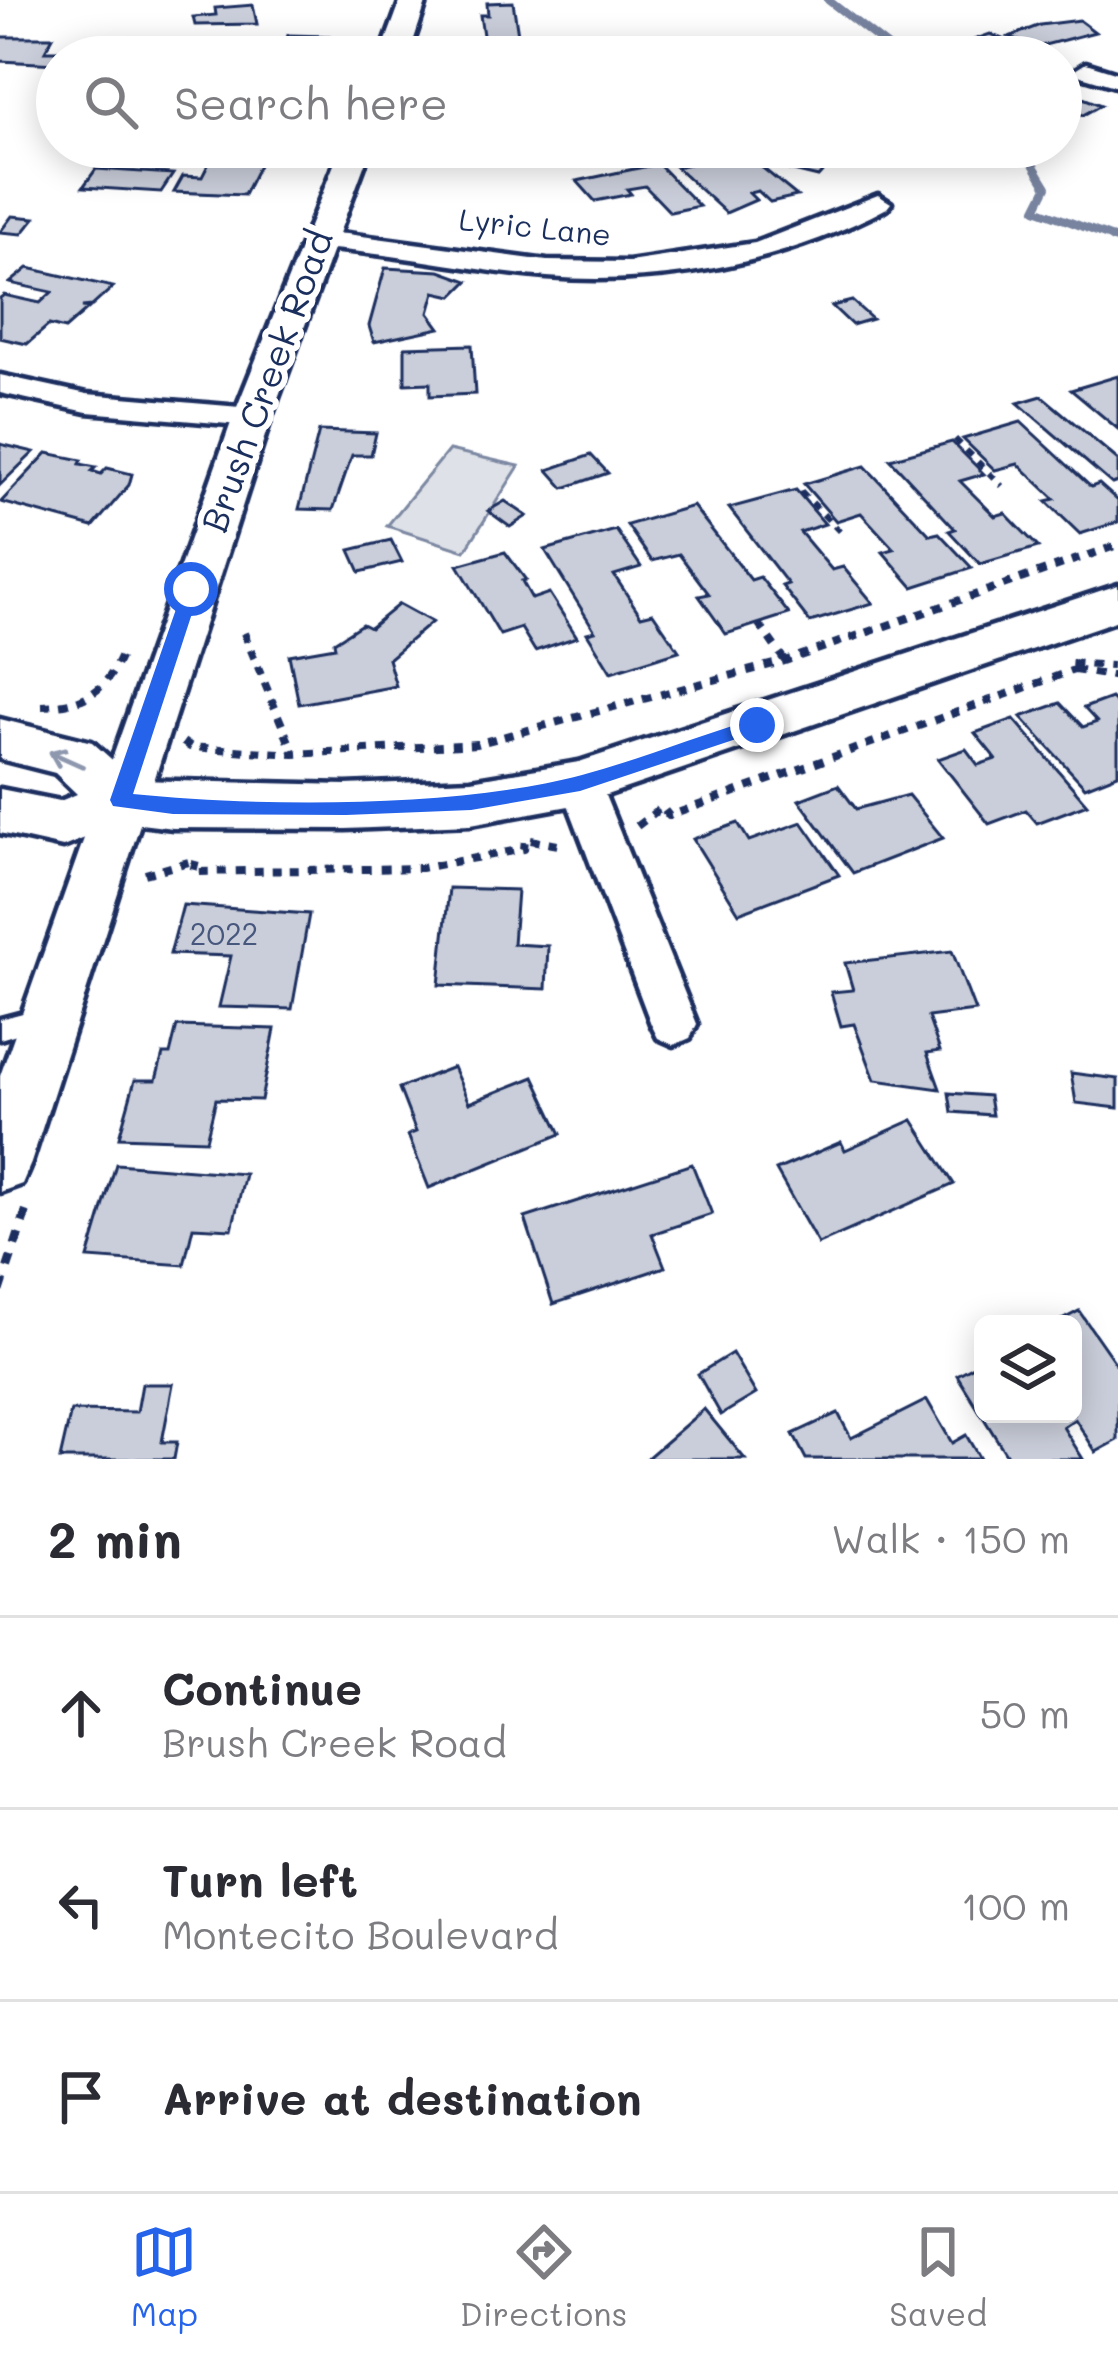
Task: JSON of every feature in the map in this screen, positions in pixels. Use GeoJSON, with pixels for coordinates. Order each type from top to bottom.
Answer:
{"type":"FeatureCollection","features":[{"type":"Feature","properties":{"kind":"main road"},"geometry":{"type":"LineString","coordinates":[[0,811],[63,824],[120,800],[173,806],[346,807],[471,802],[580,783],[1111,613]]}},
{"type":"Feature","properties":{"kind":"main road"},"geometry":{"type":"LineString","coordinates":[[20,722],[73,757],[120,800]]}},
{"type":"Feature","properties":{"kind":"street"},"geometry":{"type":"LineString","coordinates":[[401,36],[414,0]]}},
{"type":"Feature","properties":{"kind":"street"},"geometry":{"type":"LineString","coordinates":[[1086,70],[1118,80]]}},
{"type":"Feature","properties":{"kind":"street","name":"Brush Creek Road"},"geometry":{"type":"LineString","coordinates":[[0,1163],[54,1014],[120,800],[251,417],[347,168]]}},
{"type":"Feature","properties":{"kind":"street","name":"Lyric Lane"},"geometry":{"type":"LineString","coordinates":[[318,240],[613,272],[784,242],[840,226],[878,203]]}},
{"type":"Feature","properties":{"kind":"street"},"geometry":{"type":"LineString","coordinates":[[0,384],[87,403],[251,417]]}},
{"type":"Feature","properties":{"kind":"street"},"geometry":{"type":"LineString","coordinates":[[580,783],[674,1024]]}},
{"type":"Feature","properties":{"kind":"lane"},"geometry":{"type":"LineString","coordinates":[[0,1029],[54,1014]]}},
{"type":"Feature","properties":{"kind":"path"},"geometry":{"type":"LineString","coordinates":[[955,439],[1002,485]]}},
{"type":"Feature","properties":{"kind":"path"},"geometry":{"type":"LineString","coordinates":[[801,491],[841,533]]}},
{"type":"Feature","properties":{"kind":"path"},"geometry":{"type":"LineString","coordinates":[[190,747],[293,754],[476,744],[785,661],[1118,545]]}},
{"type":"Feature","properties":{"kind":"path"},"geometry":{"type":"LineString","coordinates":[[758,624],[785,661]]}},
{"type":"Feature","properties":{"kind":"path"},"geometry":{"type":"LineString","coordinates":[[244,633],[293,754]]}},
{"type":"Feature","properties":{"kind":"path"},"geometry":{"type":"LineString","coordinates":[[20,722],[100,693],[113,679],[122,653]]}},
{"type":"Feature","properties":{"kind":"path"},"geometry":{"type":"LineString","coordinates":[[1074,670],[1068,663],[1112,666]]}},
{"type":"Feature","properties":{"kind":"path"},"geometry":{"type":"LineString","coordinates":[[636,827],[662,807],[669,816],[1074,670],[1118,677]]}},
{"type":"Feature","properties":{"kind":"path"},"geometry":{"type":"LineString","coordinates":[[155,868],[196,860],[193,872],[421,868],[524,848],[525,839],[558,845]]}},
{"type":"Feature","properties":{"kind":"shaded area"},"geometry":{"type":"Polygon","coordinates":[[[449,450],[519,466],[465,551],[387,526],[449,450]]]}},
{"type":"Feature","properties":{"kind":"building"},"geometry":{"type":"Polygon","coordinates":[[[513,2],[518,36],[483,36],[480,15],[488,15],[487,3],[513,2]]]}},
{"type":"Feature","properties":{"kind":"building"},"geometry":{"type":"Polygon","coordinates":[[[253,5],[257,24],[195,25],[193,17],[216,15],[215,8],[253,5]]]}},
{"type":"Feature","properties":{"kind":"building"},"geometry":{"type":"Polygon","coordinates":[[[1079,20],[1095,32],[1012,36],[1040,25],[1079,20]]]}},
{"type":"Feature","properties":{"kind":"building"},"geometry":{"type":"Polygon","coordinates":[[[0,37],[36,37],[36,63],[0,61],[0,37]]]}},
{"type":"Feature","properties":{"kind":"building"},"geometry":{"type":"Polygon","coordinates":[[[1082,98],[1101,105],[1083,115],[1082,98]]]}},
{"type":"Feature","properties":{"kind":"building"},"geometry":{"type":"Polygon","coordinates":[[[206,168],[258,168],[244,195],[174,192],[183,176],[202,177],[206,168]]]}},
{"type":"Feature","properties":{"kind":"building"},"geometry":{"type":"Polygon","coordinates":[[[662,168],[699,206],[670,212],[645,186],[627,189],[631,194],[595,201],[577,181],[662,168]]]}},
{"type":"Feature","properties":{"kind":"building"},"geometry":{"type":"Polygon","coordinates":[[[677,168],[763,168],[797,196],[770,202],[758,191],[749,193],[756,200],[726,213],[677,168]]]}},
{"type":"Feature","properties":{"kind":"building"},"geometry":{"type":"Polygon","coordinates":[[[786,168],[826,168],[818,177],[786,168]]]}},
{"type":"Feature","properties":{"kind":"building"},"geometry":{"type":"Polygon","coordinates":[[[96,169],[173,174],[161,192],[83,187],[96,169]]]}},
{"type":"Feature","properties":{"kind":"building"},"geometry":{"type":"Polygon","coordinates":[[[12,216],[35,218],[22,234],[0,232],[12,216]]]}},
{"type":"Feature","properties":{"kind":"building"},"geometry":{"type":"Polygon","coordinates":[[[28,268],[113,287],[92,306],[82,307],[89,308],[65,329],[49,325],[27,344],[0,338],[0,298],[40,303],[52,292],[10,283],[28,268]]]}},
{"type":"Feature","properties":{"kind":"building"},"geometry":{"type":"Polygon","coordinates":[[[385,268],[440,271],[468,281],[453,296],[435,292],[429,313],[440,328],[374,342],[369,326],[385,268]]]}},
{"type":"Feature","properties":{"kind":"building"},"geometry":{"type":"Polygon","coordinates":[[[852,301],[872,319],[852,325],[832,306],[852,301]]]}},
{"type":"Feature","properties":{"kind":"building"},"geometry":{"type":"Polygon","coordinates":[[[472,345],[475,394],[430,396],[430,383],[405,384],[405,347],[472,345]]]}},
{"type":"Feature","properties":{"kind":"building"},"geometry":{"type":"Polygon","coordinates":[[[1118,376],[1118,429],[1071,390],[1118,376]]]}},
{"type":"Feature","properties":{"kind":"building"},"geometry":{"type":"Polygon","coordinates":[[[1042,396],[1118,460],[1118,482],[1112,484],[1018,403],[1042,396]]]}},
{"type":"Feature","properties":{"kind":"building"},"geometry":{"type":"Polygon","coordinates":[[[1021,422],[1091,487],[1099,484],[1118,501],[1118,522],[1080,534],[1046,501],[1055,499],[1018,464],[995,470],[963,439],[1021,422]]]}},
{"type":"Feature","properties":{"kind":"building"},"geometry":{"type":"Polygon","coordinates":[[[319,431],[376,433],[371,455],[352,455],[333,510],[299,509],[319,431]]]}},
{"type":"Feature","properties":{"kind":"building"},"geometry":{"type":"Polygon","coordinates":[[[952,442],[984,474],[960,481],[995,516],[1005,513],[1038,547],[980,564],[949,531],[955,529],[890,459],[952,442]]]}},
{"type":"Feature","properties":{"kind":"building"},"geometry":{"type":"Polygon","coordinates":[[[0,444],[34,452],[0,485],[0,444]]]}},
{"type":"Feature","properties":{"kind":"building"},"geometry":{"type":"Polygon","coordinates":[[[47,453],[82,460],[80,464],[96,467],[92,471],[101,474],[107,468],[132,474],[129,485],[93,527],[1,502],[47,453]]]}},
{"type":"Feature","properties":{"kind":"building"},"geometry":{"type":"Polygon","coordinates":[[[591,455],[608,473],[564,488],[548,470],[591,455]]]}},
{"type":"Feature","properties":{"kind":"building"},"geometry":{"type":"Polygon","coordinates":[[[865,466],[930,535],[939,533],[972,568],[913,587],[883,552],[894,549],[861,513],[836,521],[804,484],[865,466]]]}},
{"type":"Feature","properties":{"kind":"building"},"geometry":{"type":"Polygon","coordinates":[[[796,490],[825,524],[800,532],[832,570],[843,567],[873,603],[810,622],[782,586],[788,584],[729,508],[796,490]]]}},
{"type":"Feature","properties":{"kind":"building"},"geometry":{"type":"Polygon","coordinates":[[[505,501],[527,516],[510,527],[488,511],[505,501]]]}},
{"type":"Feature","properties":{"kind":"building"},"geometry":{"type":"Polygon","coordinates":[[[693,506],[751,580],[760,577],[789,614],[726,634],[699,596],[709,594],[679,554],[652,561],[627,525],[693,506]]]}},
{"type":"Feature","properties":{"kind":"building"},"geometry":{"type":"Polygon","coordinates":[[[616,530],[641,567],[614,575],[641,616],[653,613],[679,651],[611,672],[587,633],[595,631],[545,550],[616,530]]]}},
{"type":"Feature","properties":{"kind":"building"},"geometry":{"type":"Polygon","coordinates":[[[391,540],[402,562],[360,572],[350,550],[391,540]]]}},
{"type":"Feature","properties":{"kind":"building"},"geometry":{"type":"Polygon","coordinates":[[[505,552],[526,580],[522,581],[532,599],[549,593],[577,637],[535,651],[521,628],[500,635],[458,565],[505,552]]]}},
{"type":"Feature","properties":{"kind":"building"},"geometry":{"type":"Polygon","coordinates":[[[399,604],[432,622],[388,659],[396,686],[299,704],[289,655],[335,647],[334,642],[362,624],[370,628],[399,604]]]}},
{"type":"Feature","properties":{"kind":"building"},"geometry":{"type":"Polygon","coordinates":[[[1111,698],[1118,705],[1118,774],[1085,787],[1021,717],[1060,703],[1083,727],[1097,722],[1084,708],[1111,698]]]}},
{"type":"Feature","properties":{"kind":"building"},"geometry":{"type":"Polygon","coordinates":[[[1014,719],[1087,804],[1037,823],[1026,810],[989,824],[938,759],[966,749],[978,765],[996,759],[975,733],[1014,719]]]}},
{"type":"Feature","properties":{"kind":"building"},"geometry":{"type":"Polygon","coordinates":[[[838,785],[856,809],[908,795],[943,838],[853,873],[799,800],[838,785]]]}},
{"type":"Feature","properties":{"kind":"building"},"geometry":{"type":"Polygon","coordinates":[[[802,822],[839,875],[739,913],[693,839],[738,823],[749,841],[802,822]]]}},
{"type":"Feature","properties":{"kind":"building"},"geometry":{"type":"Polygon","coordinates":[[[449,888],[517,890],[513,944],[548,946],[546,989],[439,985],[449,888]]]}},
{"type":"Feature","properties":{"kind":"building"},"geometry":{"type":"Polygon","coordinates":[[[183,905],[309,914],[292,1009],[219,1007],[231,956],[170,954],[183,905]]]}},
{"type":"Feature","properties":{"kind":"building"},"geometry":{"type":"Polygon","coordinates":[[[952,951],[975,1011],[928,1017],[940,1051],[927,1053],[940,1089],[875,1080],[854,1024],[841,1026],[831,992],[853,990],[845,963],[952,951]]]}},
{"type":"Feature","properties":{"kind":"building"},"geometry":{"type":"Polygon","coordinates":[[[177,1026],[275,1029],[261,1100],[216,1099],[206,1140],[119,1137],[135,1080],[156,1080],[163,1054],[170,1054],[177,1026]]]}},
{"type":"Feature","properties":{"kind":"building"},"geometry":{"type":"Polygon","coordinates":[[[453,1067],[469,1103],[534,1077],[561,1134],[429,1188],[408,1135],[416,1132],[399,1088],[453,1067]]]}},
{"type":"Feature","properties":{"kind":"building"},"geometry":{"type":"Polygon","coordinates":[[[1071,1073],[1118,1079],[1118,1108],[1076,1103],[1071,1073]]]}},
{"type":"Feature","properties":{"kind":"building"},"geometry":{"type":"Polygon","coordinates":[[[949,1093],[989,1096],[992,1115],[952,1112],[949,1093]]]}},
{"type":"Feature","properties":{"kind":"building"},"geometry":{"type":"Polygon","coordinates":[[[913,1120],[954,1184],[818,1244],[776,1170],[841,1142],[845,1150],[913,1120]]]}},
{"type":"Feature","properties":{"kind":"building"},"geometry":{"type":"Polygon","coordinates":[[[116,1164],[245,1174],[232,1229],[193,1227],[184,1265],[88,1258],[116,1164]]]}},
{"type":"Feature","properties":{"kind":"building"},"geometry":{"type":"Polygon","coordinates":[[[692,1164],[712,1214],[652,1234],[665,1267],[553,1304],[525,1218],[692,1164]]]}},
{"type":"Feature","properties":{"kind":"building"},"geometry":{"type":"Polygon","coordinates":[[[1082,1315],[1118,1367],[1118,1440],[1096,1452],[1078,1423],[1082,1423],[1082,1315]]]}},
{"type":"Feature","properties":{"kind":"building"},"geometry":{"type":"Polygon","coordinates":[[[732,1353],[756,1394],[721,1415],[698,1374],[732,1353]]]}},
{"type":"Feature","properties":{"kind":"building"},"geometry":{"type":"Polygon","coordinates":[[[974,1366],[974,1402],[957,1375],[974,1366]]]}},
{"type":"Feature","properties":{"kind":"building"},"geometry":{"type":"Polygon","coordinates":[[[142,1384],[173,1384],[162,1442],[177,1442],[174,1459],[60,1459],[71,1411],[137,1412],[142,1384]]]}},
{"type":"Feature","properties":{"kind":"building"},"geometry":{"type":"Polygon","coordinates":[[[927,1400],[952,1443],[966,1435],[980,1459],[806,1459],[793,1434],[838,1413],[851,1438],[927,1400]]]}},
{"type":"Feature","properties":{"kind":"building"},"geometry":{"type":"Polygon","coordinates":[[[704,1409],[745,1459],[646,1459],[704,1409]]]}},
{"type":"Feature","properties":{"kind":"building"},"geometry":{"type":"Polygon","coordinates":[[[987,1423],[1069,1423],[1063,1427],[1083,1459],[1009,1459],[987,1423]]]}},
{"type":"Feature","properties":{"kind":"waterway"},"geometry":{"type":"LineString","coordinates":[[828,0],[874,36]]}},
{"type":"Feature","properties":{"kind":"waterway"},"geometry":{"type":"LineString","coordinates":[[1035,168],[1047,187],[1036,209],[1118,240],[1112,238]]}},
{"type":"Feature","properties":{"kind":"route"},"geometry":{"type":"LineString","coordinates":[[191,589],[120,800],[173,806],[346,807],[471,802],[580,783],[757,725]]}}]}
